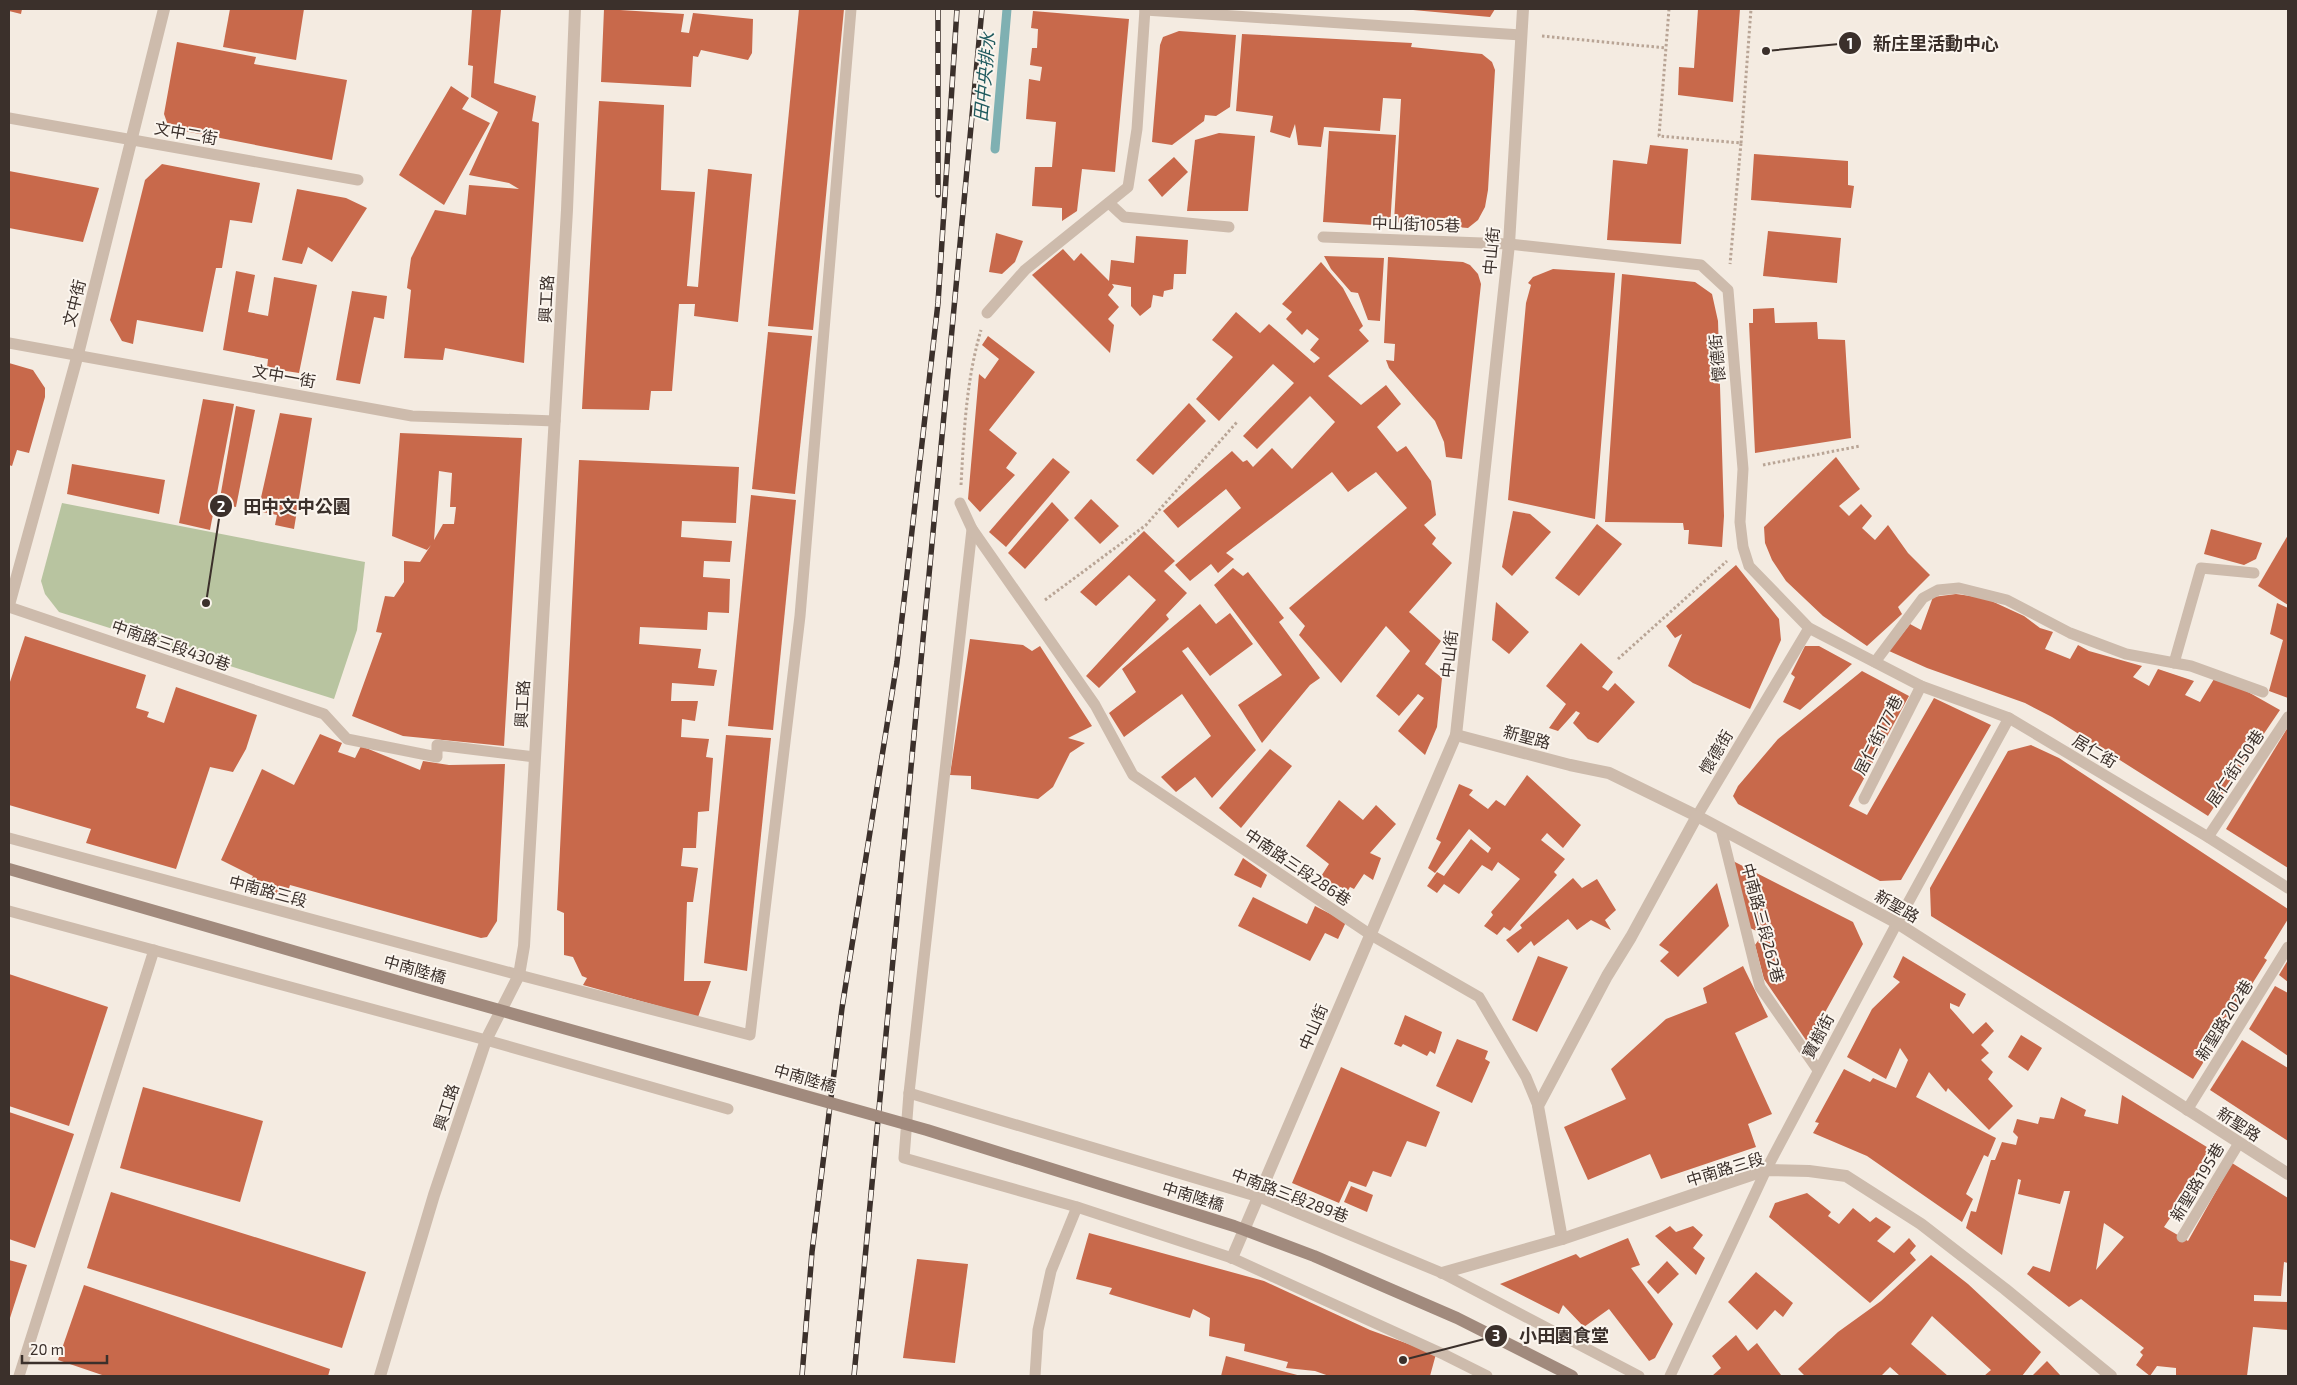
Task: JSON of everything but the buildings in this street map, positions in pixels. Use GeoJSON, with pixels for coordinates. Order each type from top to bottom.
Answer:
{"type":"FeatureCollection","features":[{"type":"Feature","properties":{"kind":"main road","name":"中南陸橋"},"geometry":{"type":"LineString","coordinates":[[9,869],[421,988],[927,1130],[1234,1226],[1314,1256],[1457,1318],[1572,1376]]}},
{"type":"Feature","properties":{"kind":"street","name":"文中街"},"geometry":{"type":"LineString","coordinates":[[9,606],[78,354],[164,9]]}},
{"type":"Feature","properties":{"kind":"street","name":"興工路"},"geometry":{"type":"LineString","coordinates":[[380,1376],[434,1195],[486,1040],[519,975],[524,946],[567,210],[575,9]]}},
{"type":"Feature","properties":{"kind":"street","name":"中山街"},"geometry":{"type":"LineString","coordinates":[[1232,1258],[1456,735],[1509,244],[1523,9]]}},
{"type":"Feature","properties":{"kind":"street","name":"新聖路"},"geometry":{"type":"LineString","coordinates":[[1456,735],[1570,766],[1609,772],[1696,816],[1896,923],[2288,1174]]}},
{"type":"Feature","properties":{"kind":"street"},"geometry":{"type":"LineString","coordinates":[[1538,1106],[1606,976],[1631,937],[1696,816]]}},
{"type":"Feature","properties":{"kind":"street","name":"中南路三段286巷"},"geometry":{"type":"LineString","coordinates":[[1538,1106],[1562,1239]]}},
{"type":"Feature","properties":{"kind":"street","name":"中南路三段"},"geometry":{"type":"LineString","coordinates":[[1442,1273],[1562,1239],[1766,1170],[1809,1171],[1846,1176],[1921,1224],[2005,1289],[2111,1376]]}},
{"type":"Feature","properties":{"kind":"lane","name":"中南路三段"},"geometry":{"type":"LineString","coordinates":[[9,838],[750,1035],[800,616],[851,9]]}},
{"type":"Feature","properties":{"kind":"lane"},"geometry":{"type":"LineString","coordinates":[[987,313],[1024,270],[1128,187],[1137,129],[1145,9],[1521,34]]}},
{"type":"Feature","properties":{"kind":"lane","name":"文中二街"},"geometry":{"type":"LineString","coordinates":[[9,118],[358,180]]}},
{"type":"Feature","properties":{"kind":"lane"},"geometry":{"type":"LineString","coordinates":[[1109,203],[1124,216],[1229,227]]}},
{"type":"Feature","properties":{"kind":"lane","name":"中山街105巷"},"geometry":{"type":"LineString","coordinates":[[1323,237],[1509,244]]}},
{"type":"Feature","properties":{"kind":"lane"},"geometry":{"type":"LineString","coordinates":[[1509,244],[1701,265],[1728,290]]}},
{"type":"Feature","properties":{"kind":"lane","name":"懷德街"},"geometry":{"type":"LineString","coordinates":[[1728,290],[1742,469],[1740,522],[1743,547],[1749,566],[1809,628],[1875,662]]}},
{"type":"Feature","properties":{"kind":"lane","name":"文中一街"},"geometry":{"type":"LineString","coordinates":[[9,343],[412,416],[555,421]]}},
{"type":"Feature","properties":{"kind":"lane","name":"中南路三段286巷"},"geometry":{"type":"LineString","coordinates":[[960,503],[972,529],[1095,705],[1133,775],[1371,935],[1479,997],[1526,1077],[1538,1106]]}},
{"type":"Feature","properties":{"kind":"lane"},"geometry":{"type":"LineString","coordinates":[[972,529],[909,1093],[904,1158],[1077,1208],[1232,1258],[1487,1376]]}},
{"type":"Feature","properties":{"kind":"lane"},"geometry":{"type":"LineString","coordinates":[[2174,663],[2201,568],[2254,573]]}},
{"type":"Feature","properties":{"kind":"lane"},"geometry":{"type":"LineString","coordinates":[[1875,662],[1911,611],[1923,598],[1938,590],[1960,588],[2007,600],[2070,633],[2126,654],[2191,666],[2264,692]]}},
{"type":"Feature","properties":{"kind":"lane","name":"中南路三段430巷"},"geometry":{"type":"LineString","coordinates":[[9,606],[324,714],[347,739],[437,757],[437,745],[535,757]]}},
{"type":"Feature","properties":{"kind":"lane","name":"懷德街"},"geometry":{"type":"LineString","coordinates":[[1696,816],[1809,628]]}},
{"type":"Feature","properties":{"kind":"lane","name":"居仁街"},"geometry":{"type":"LineString","coordinates":[[1875,662],[1921,686],[2009,718],[2208,836],[2288,888]]}},
{"type":"Feature","properties":{"kind":"lane","name":"居仁街177巷"},"geometry":{"type":"LineString","coordinates":[[1864,799],[1921,686]]}},
{"type":"Feature","properties":{"kind":"lane","name":"居仁街150巷"},"geometry":{"type":"LineString","coordinates":[[2208,836],[2288,717]]}},
{"type":"Feature","properties":{"kind":"lane","name":"寶樹街"},"geometry":{"type":"LineString","coordinates":[[1670,1376],[1766,1170],[1896,923],[2009,718]]}},
{"type":"Feature","properties":{"kind":"lane","name":"中南路三段262巷"},"geometry":{"type":"LineString","coordinates":[[1722,830],[1760,987],[1818,1070]]}},
{"type":"Feature","properties":{"kind":"lane"},"geometry":{"type":"LineString","coordinates":[[9,911],[486,1040],[728,1109]]}},
{"type":"Feature","properties":{"kind":"lane","name":"新聖路202巷"},"geometry":{"type":"LineString","coordinates":[[2187,1110],[2288,947]]}},
{"type":"Feature","properties":{"kind":"lane"},"geometry":{"type":"LineString","coordinates":[[19,1376],[154,950]]}},
{"type":"Feature","properties":{"kind":"lane","name":"中南路三段289巷"},"geometry":{"type":"LineString","coordinates":[[909,1093],[1259,1197],[1442,1273],[1639,1376]]}},
{"type":"Feature","properties":{"kind":"lane","name":"新聖路195巷"},"geometry":{"type":"LineString","coordinates":[[2182,1237],[2239,1143]]}},
{"type":"Feature","properties":{"kind":"lane"},"geometry":{"type":"LineString","coordinates":[[1035,1376],[1038,1330],[1051,1271],[1077,1208]]}},
{"type":"Feature","properties":{"kind":"path"},"geometry":{"type":"LineString","coordinates":[[1669,9],[1658,136],[1741,143]]}},
{"type":"Feature","properties":{"kind":"path"},"geometry":{"type":"LineString","coordinates":[[1728,290],[1751,9]]}},
{"type":"Feature","properties":{"kind":"path"},"geometry":{"type":"LineString","coordinates":[[1521,34],[1666,48]]}},
{"type":"Feature","properties":{"kind":"path"},"geometry":{"type":"LineString","coordinates":[[960,503],[965,412],[975,351],[987,313]]}},
{"type":"Feature","properties":{"kind":"path"},"geometry":{"type":"LineString","coordinates":[[1030,611],[1146,525],[1237,422]]}},
{"type":"Feature","properties":{"kind":"path"},"geometry":{"type":"LineString","coordinates":[[1742,469],[1860,446]]}},
{"type":"Feature","properties":{"kind":"path"},"geometry":{"type":"LineString","coordinates":[[1618,659],[1743,547]]}},
{"type":"Feature","properties":{"kind":"green space"},"geometry":{"type":"Polygon","coordinates":[[[62,503],[365,562],[357,630],[334,699],[59,612],[45,594],[41,581],[62,503]]]}},
{"type":"Feature","properties":{"kind":"waterway","name":"田中央排水"},"geometry":{"type":"LineString","coordinates":[[995,149],[1007,9]]}},
{"type":"Feature","properties":{"kind":"railway"},"geometry":{"type":"LineString","coordinates":[[938,9],[938,195]]}},
{"type":"Feature","properties":{"kind":"railway"},"geometry":{"type":"LineString","coordinates":[[802,1376],[812,1252],[842,1008],[897,662],[938,303],[957,9]]}},
{"type":"Feature","properties":{"kind":"railway"},"geometry":{"type":"LineString","coordinates":[[854,1376],[982,9]]}},
{"type":"Feature","properties":{"kind":"place","name":"新庄里活動中心"},"geometry":{"type":"Point","coordinates":[1766,51]}},
{"type":"Feature","properties":{"kind":"place","name":"田中文中公園"},"geometry":{"type":"Point","coordinates":[206,603]}},
{"type":"Feature","properties":{"kind":"place","name":"小田園食堂"},"geometry":{"type":"Point","coordinates":[1403,1360]}}]}
